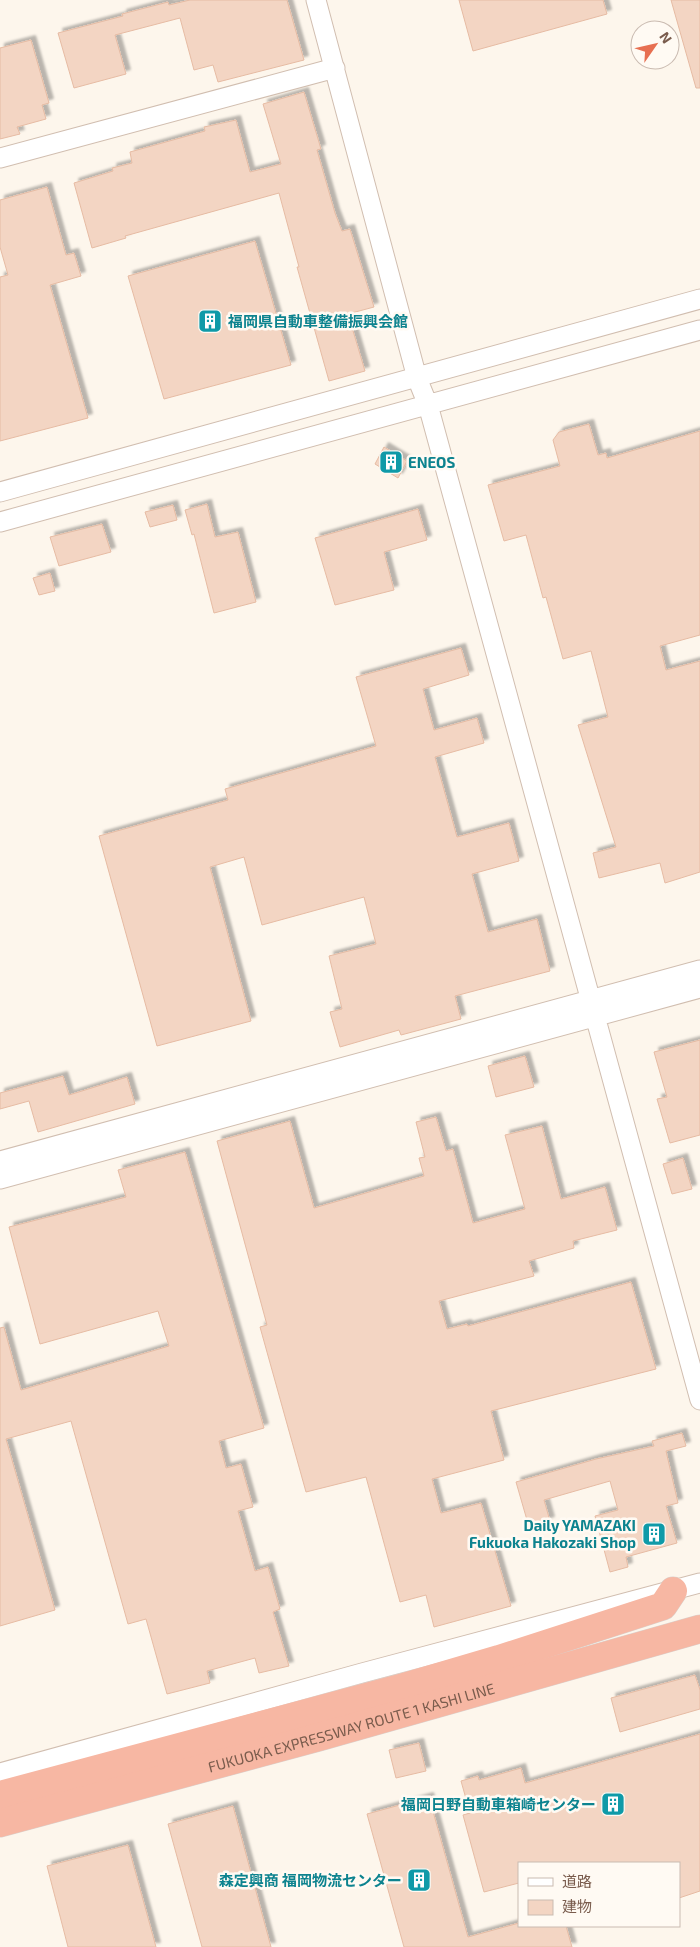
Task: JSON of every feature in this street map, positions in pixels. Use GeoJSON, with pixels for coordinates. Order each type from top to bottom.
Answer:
{"type":"FeatureCollection","features":[{"type":"Feature","properties":{"kind":"highway"},"geometry":{"type":"LineString","coordinates":[[0,1795],[404,1687],[499,1659],[663,1606],[673,1591]]}},
{"type":"Feature","properties":{"kind":"highway","name":"FUKUOKA EXPRESSWAY ROUTE 1 KASHI LINE"},"geometry":{"type":"LineString","coordinates":[[0,1816],[590,1655],[700,1622]]}},
{"type":"Feature","properties":{"kind":"highway","name":"FUKUOKA EXPRESSWAY ROUTE 1 KASHI LINE"},"geometry":{"type":"LineString","coordinates":[[0,1825],[700,1629]]}},
{"type":"Feature","properties":{"kind":"street"},"geometry":{"type":"LineString","coordinates":[[316,0],[417,378],[428,405],[700,1400]]}},
{"type":"Feature","properties":{"kind":"street"},"geometry":{"type":"LineString","coordinates":[[0,158],[335,68]]}},
{"type":"Feature","properties":{"kind":"street"},"geometry":{"type":"LineString","coordinates":[[0,492],[700,299]]}},
{"type":"Feature","properties":{"kind":"street"},"geometry":{"type":"LineString","coordinates":[[0,522],[700,330]]}},
{"type":"Feature","properties":{"kind":"street"},"geometry":{"type":"LineString","coordinates":[[0,1180],[593,1008],[700,970]]}},
{"type":"Feature","properties":{"kind":"street"},"geometry":{"type":"LineString","coordinates":[[0,1162],[593,1008],[700,988]]}},
{"type":"Feature","properties":{"kind":"street"},"geometry":{"type":"LineString","coordinates":[[0,1773],[362,1673],[700,1583]]}},
{"type":"Feature","properties":{"kind":"street"},"geometry":{"type":"LineString","coordinates":[[0,1825],[576,1666],[700,1635]]}},
{"type":"Feature","properties":{"kind":"building"},"geometry":{"type":"Polygon","coordinates":[[[190,0],[287,0],[304,60],[218,82],[213,65],[194,70],[180,18],[115,35],[126,74],[74,88],[58,33],[168,2],[169,5],[190,0]]]}},
{"type":"Feature","properties":{"kind":"building"},"geometry":{"type":"Polygon","coordinates":[[[459,0],[603,0],[607,14],[473,51],[459,0]]]}},
{"type":"Feature","properties":{"kind":"building"},"geometry":{"type":"Polygon","coordinates":[[[671,0],[700,0],[700,88],[696,88],[680,32],[680,20],[677,20],[671,0]]]}},
{"type":"Feature","properties":{"kind":"building"},"geometry":{"type":"Polygon","coordinates":[[[31,40],[49,103],[42,105],[46,119],[17,127],[20,134],[0,139],[0,48],[31,40]]]}},
{"type":"Feature","properties":{"kind":"building"},"geometry":{"type":"Polygon","coordinates":[[[304,92],[321,149],[317,150],[335,213],[342,231],[350,229],[374,307],[348,314],[365,371],[329,381],[297,267],[299,267],[279,193],[125,236],[126,238],[92,248],[74,183],[113,171],[112,168],[132,163],[130,152],[205,131],[204,127],[236,120],[250,172],[281,164],[263,104],[304,92]]]}},
{"type":"Feature","properties":{"kind":"building"},"geometry":{"type":"Polygon","coordinates":[[[47,187],[66,255],[74,253],[81,276],[50,285],[88,418],[0,441],[0,277],[8,275],[0,247],[0,200],[47,187]]]}},
{"type":"Feature","properties":{"kind":"building","name":"福岡県自動車整備振興会館"},"geometry":{"type":"Polygon","coordinates":[[[255,241],[291,365],[164,399],[128,276],[255,241]]]}},
{"type":"Feature","properties":{"kind":"building"},"geometry":{"type":"Polygon","coordinates":[[[589,424],[598,455],[606,453],[607,458],[700,431],[700,635],[660,646],[666,670],[700,661],[700,872],[665,883],[660,863],[599,878],[593,853],[616,847],[578,725],[608,717],[591,651],[563,659],[546,597],[543,598],[526,535],[504,541],[488,485],[560,466],[553,440],[559,432],[589,424]]]}},
{"type":"Feature","properties":{"kind":"building","name":"ENEOS"},"geometry":{"type":"Polygon","coordinates":[[[384,447],[407,461],[398,478],[375,464],[384,447]]]}},
{"type":"Feature","properties":{"kind":"building"},"geometry":{"type":"Polygon","coordinates":[[[207,504],[215,537],[238,532],[256,602],[214,613],[194,534],[192,535],[185,510],[207,504]]]}},
{"type":"Feature","properties":{"kind":"building"},"geometry":{"type":"Polygon","coordinates":[[[173,505],[177,520],[150,527],[145,512],[173,505]]]}},
{"type":"Feature","properties":{"kind":"building"},"geometry":{"type":"Polygon","coordinates":[[[418,509],[427,540],[384,552],[394,590],[335,605],[315,538],[418,509]]]}},
{"type":"Feature","properties":{"kind":"building"},"geometry":{"type":"Polygon","coordinates":[[[102,524],[111,552],[59,566],[50,537],[102,524]]]}},
{"type":"Feature","properties":{"kind":"building"},"geometry":{"type":"Polygon","coordinates":[[[50,573],[55,591],[39,595],[33,578],[50,573]]]}},
{"type":"Feature","properties":{"kind":"building"},"geometry":{"type":"Polygon","coordinates":[[[461,648],[469,675],[423,689],[434,730],[477,718],[484,743],[435,757],[457,837],[509,823],[519,861],[472,874],[488,932],[537,919],[550,971],[455,996],[461,1019],[401,1035],[399,1030],[340,1047],[330,1012],[342,1009],[329,956],[376,944],[364,897],[262,925],[244,857],[210,867],[251,1021],[157,1046],[99,836],[228,800],[225,789],[376,746],[356,677],[461,648]]]}},
{"type":"Feature","properties":{"kind":"building"},"geometry":{"type":"Polygon","coordinates":[[[700,1040],[700,1135],[670,1143],[657,1099],[667,1097],[654,1052],[700,1040]]]}},
{"type":"Feature","properties":{"kind":"building"},"geometry":{"type":"Polygon","coordinates":[[[525,1056],[534,1087],[496,1097],[488,1066],[525,1056]]]}},
{"type":"Feature","properties":{"kind":"building"},"geometry":{"type":"Polygon","coordinates":[[[63,1076],[69,1095],[127,1077],[135,1104],[38,1132],[29,1101],[0,1109],[0,1093],[63,1076]]]}},
{"type":"Feature","properties":{"kind":"building"},"geometry":{"type":"Polygon","coordinates":[[[436,1117],[446,1151],[453,1149],[473,1223],[525,1209],[505,1135],[542,1126],[561,1199],[605,1187],[617,1230],[573,1241],[574,1248],[529,1261],[534,1276],[439,1301],[447,1329],[467,1324],[468,1326],[631,1282],[656,1369],[491,1411],[504,1460],[432,1479],[441,1513],[481,1503],[511,1606],[434,1627],[426,1595],[400,1602],[366,1477],[306,1492],[260,1327],[267,1325],[217,1141],[290,1121],[314,1208],[424,1176],[419,1158],[425,1157],[416,1122],[436,1117]]]}},
{"type":"Feature","properties":{"kind":"building"},"geometry":{"type":"Polygon","coordinates":[[[185,1152],[264,1428],[219,1441],[226,1468],[241,1464],[253,1507],[238,1511],[255,1571],[268,1567],[280,1609],[273,1612],[289,1666],[259,1673],[255,1658],[207,1671],[210,1683],[167,1694],[146,1619],[128,1624],[71,1421],[6,1439],[55,1610],[0,1626],[0,1328],[4,1327],[21,1390],[169,1346],[158,1311],[40,1344],[9,1227],[126,1197],[118,1170],[185,1152]]]}},
{"type":"Feature","properties":{"kind":"building"},"geometry":{"type":"Polygon","coordinates":[[[683,1158],[692,1189],[672,1194],[663,1164],[683,1158]]]}},
{"type":"Feature","properties":{"kind":"building"},"geometry":{"type":"Polygon","coordinates":[[[682,1433],[686,1446],[666,1451],[678,1503],[666,1506],[677,1543],[626,1557],[628,1567],[610,1572],[595,1516],[618,1510],[610,1481],[544,1500],[550,1521],[529,1527],[516,1482],[596,1459],[654,1446],[652,1441],[682,1433]]]}},
{"type":"Feature","properties":{"kind":"building"},"geometry":{"type":"Polygon","coordinates":[[[695,1675],[700,1690],[700,1709],[620,1732],[611,1698],[695,1675]]]}},
{"type":"Feature","properties":{"kind":"building","name":"福岡日野自動車箱崎センター"},"geometry":{"type":"Polygon","coordinates":[[[700,1734],[700,1891],[680,1898],[680,1862],[518,1862],[518,1883],[484,1892],[463,1815],[470,1813],[461,1781],[478,1776],[479,1780],[521,1768],[525,1783],[700,1734]]]}},
{"type":"Feature","properties":{"kind":"building"},"geometry":{"type":"Polygon","coordinates":[[[419,1743],[426,1771],[396,1778],[389,1750],[419,1743]]]}},
{"type":"Feature","properties":{"kind":"building","name":"森定興商 福岡物流センター"},"geometry":{"type":"Polygon","coordinates":[[[429,1797],[468,1937],[518,1923],[518,1927],[566,1927],[572,1947],[404,1947],[367,1814],[429,1797]]]}},
{"type":"Feature","properties":{"kind":"building"},"geometry":{"type":"Polygon","coordinates":[[[233,1806],[271,1947],[202,1947],[168,1824],[233,1806]]]}},
{"type":"Feature","properties":{"kind":"building"},"geometry":{"type":"Polygon","coordinates":[[[128,1845],[156,1947],[68,1947],[47,1866],[128,1845]]]}},
{"type":"Feature","properties":{"kind":"place","name":"福岡県自動車整備振興会館"},"geometry":{"type":"Point","coordinates":[210,321]}},
{"type":"Feature","properties":{"kind":"place","name":"ENEOS"},"geometry":{"type":"Point","coordinates":[391,462]}},
{"type":"Feature","properties":{"kind":"place","name":"Daily YAMAZAKI Fukuoka Hakozaki Shop"},"geometry":{"type":"Point","coordinates":[654,1534]}},
{"type":"Feature","properties":{"kind":"place","name":"福岡日野自動車箱崎センター"},"geometry":{"type":"Point","coordinates":[613,1804]}},
{"type":"Feature","properties":{"kind":"place","name":"森定興商 福岡物流センター"},"geometry":{"type":"Point","coordinates":[419,1880]}}]}
